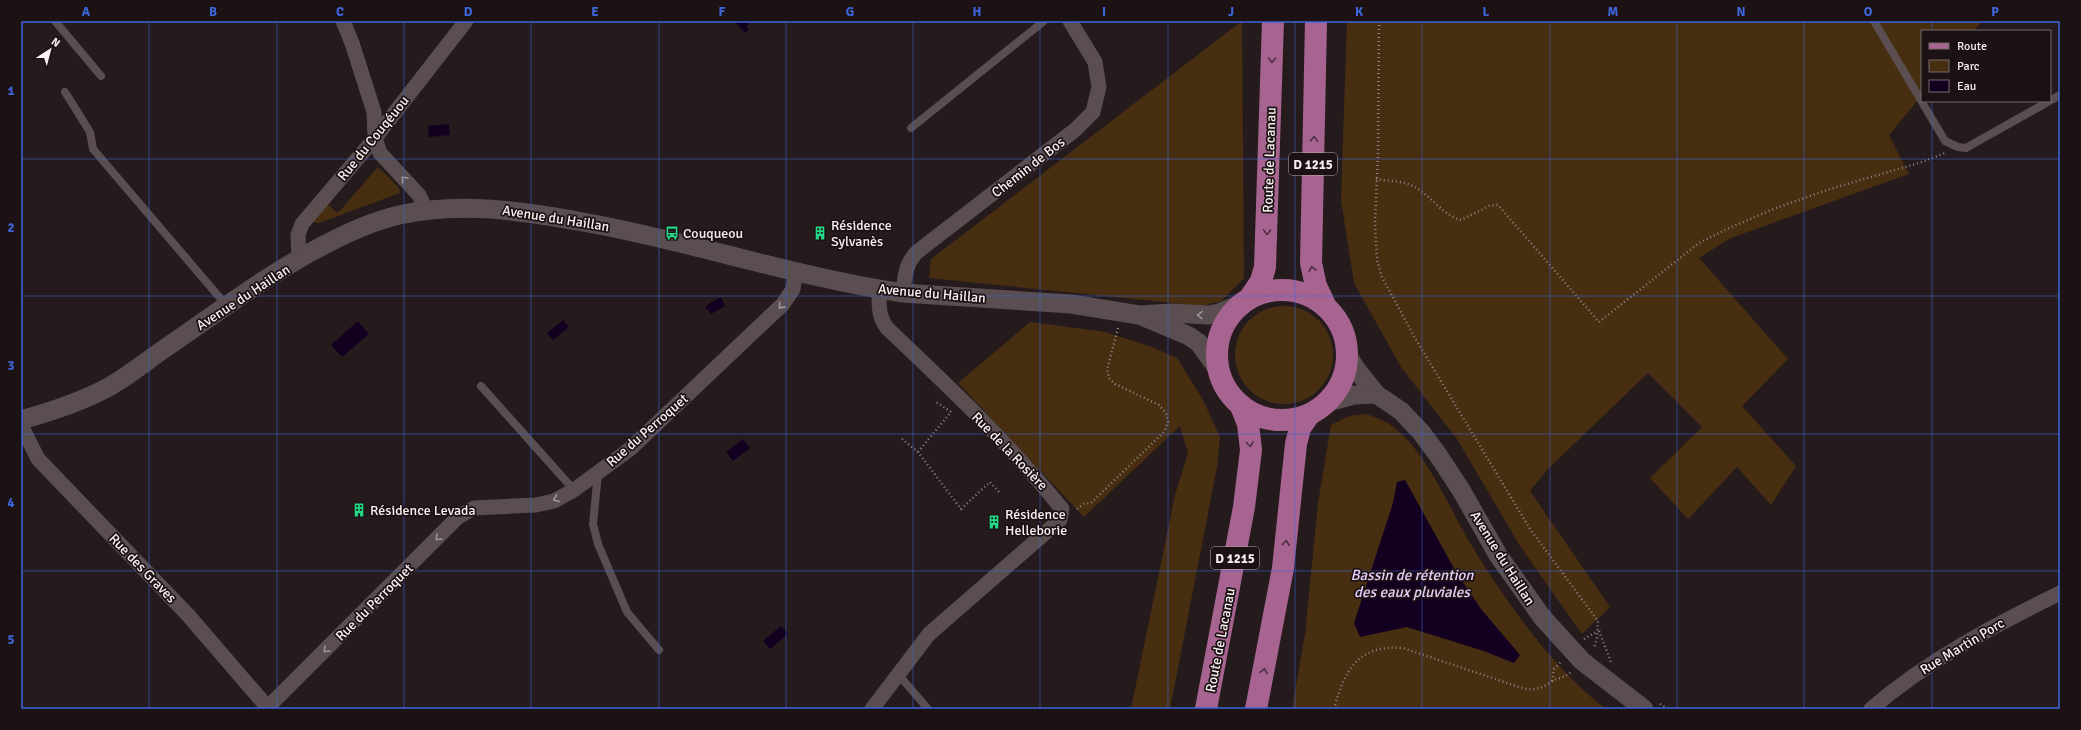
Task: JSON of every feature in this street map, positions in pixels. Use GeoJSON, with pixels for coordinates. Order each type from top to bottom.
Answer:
{"type":"FeatureCollection","features":[{"type":"Feature","properties":{"kind":"main road","name":"Route de Lacanau"},"geometry":{"type":"LineString","coordinates":[[1244,301],[1261,281],[1265,267],[1273,21]]}},
{"type":"Feature","properties":{"kind":"main road","name":"D 1215"},"geometry":{"type":"LineString","coordinates":[[1316,21],[1311,263],[1316,286],[1325,305]]}},
{"type":"Feature","properties":{"kind":"main road"},"geometry":{"type":"LineString","coordinates":[[1290,289],[1309,294],[1325,305],[1338,320],[1345,337],[1348,356],[1341,383],[1328,402],[1309,414],[1292,420],[1274,420],[1257,415],[1241,406],[1226,389],[1217,368],[1216,351],[1219,334],[1226,318],[1244,301],[1270,290],[1290,289]]}},
{"type":"Feature","properties":{"kind":"main road","name":"Route de Lacanau"},"geometry":{"type":"LineString","coordinates":[[1206,709],[1245,500],[1251,450],[1248,424],[1241,406]]}},
{"type":"Feature","properties":{"kind":"main road"},"geometry":{"type":"LineString","coordinates":[[1256,709],[1283,568],[1296,444],[1300,428],[1309,414]]}},
{"type":"Feature","properties":{"kind":"street"},"geometry":{"type":"LineString","coordinates":[[343,21],[352,43],[374,112],[375,138],[380,152],[419,195],[426,210]]}},
{"type":"Feature","properties":{"kind":"street","name":"Rue du Couqéuou"},"geometry":{"type":"LineString","coordinates":[[299,260],[298,235],[302,224],[375,138],[466,21]]}},
{"type":"Feature","properties":{"kind":"street","name":"Chemin de Bos"},"geometry":{"type":"LineString","coordinates":[[903,293],[906,270],[910,260],[917,252],[1075,130],[1093,112],[1099,88],[1095,62],[1070,21]]}},
{"type":"Feature","properties":{"kind":"street","name":"Avenue du Haillan"},"geometry":{"type":"LineString","coordinates":[[21,420],[63,408],[107,388],[227,306],[327,244],[374,222],[426,210],[480,208],[513,210],[562,218],[613,227],[796,271],[903,293],[1071,304],[1130,313],[1208,315],[1219,313],[1244,301]]}},
{"type":"Feature","properties":{"kind":"street","name":"Rue du Perroquet"},"geometry":{"type":"LineString","coordinates":[[268,708],[458,517],[474,508],[536,505],[554,501],[574,490],[630,449],[783,304],[793,289],[796,271]]}},
{"type":"Feature","properties":{"kind":"street","name":"Rue de la Rosière"},"geometry":{"type":"LineString","coordinates":[[879,289],[879,308],[882,321],[887,328],[968,408],[1048,491],[1062,509]]}},
{"type":"Feature","properties":{"kind":"street","name":"Avenue du Haillan"},"geometry":{"type":"LineString","coordinates":[[1130,313],[1189,336],[1199,343],[1217,368]]}},
{"type":"Feature","properties":{"kind":"street","name":"Avenue du Haillan"},"geometry":{"type":"LineString","coordinates":[[1348,356],[1356,369],[1376,394],[1401,411],[1421,432],[1461,490],[1498,555],[1542,617],[1582,661],[1644,709]]}},
{"type":"Feature","properties":{"kind":"street"},"geometry":{"type":"LineString","coordinates":[[1328,402],[1354,395],[1376,394]]}},
{"type":"Feature","properties":{"kind":"street","name":"Rue des Graves"},"geometry":{"type":"LineString","coordinates":[[21,424],[38,459],[188,615],[268,708]]}},
{"type":"Feature","properties":{"kind":"street"},"geometry":{"type":"LineString","coordinates":[[872,709],[929,634],[1060,520],[1062,509]]}},
{"type":"Feature","properties":{"kind":"street","name":"Rue Martin Porc"},"geometry":{"type":"LineString","coordinates":[[1871,709],[1893,690],[1944,654],[2001,622],[2060,593]]}},
{"type":"Feature","properties":{"kind":"lane"},"geometry":{"type":"LineString","coordinates":[[54,21],[101,76]]}},
{"type":"Feature","properties":{"kind":"lane"},"geometry":{"type":"LineString","coordinates":[[911,128],[1044,21]]}},
{"type":"Feature","properties":{"kind":"lane"},"geometry":{"type":"LineString","coordinates":[[1874,21],[1921,100]]}},
{"type":"Feature","properties":{"kind":"lane"},"geometry":{"type":"LineString","coordinates":[[65,92],[90,132],[93,149],[227,306]]}},
{"type":"Feature","properties":{"kind":"lane"},"geometry":{"type":"LineString","coordinates":[[2051,100],[2060,95]]}},
{"type":"Feature","properties":{"kind":"lane"},"geometry":{"type":"LineString","coordinates":[[1922,102],[1945,141],[1958,148],[1966,148],[2048,102]]}},
{"type":"Feature","properties":{"kind":"lane"},"geometry":{"type":"LineString","coordinates":[[481,386],[574,490]]}},
{"type":"Feature","properties":{"kind":"lane"},"geometry":{"type":"LineString","coordinates":[[598,472],[593,524],[598,544],[627,612],[659,650]]}},
{"type":"Feature","properties":{"kind":"lane"},"geometry":{"type":"LineString","coordinates":[[898,674],[928,709]]}},
{"type":"Feature","properties":{"kind":"path"},"geometry":{"type":"LineString","coordinates":[[1379,21],[1375,245],[1377,260],[1382,277],[1415,338],[1484,455],[1530,529],[1598,621],[1598,630]]}},
{"type":"Feature","properties":{"kind":"path"},"geometry":{"type":"LineString","coordinates":[[1376,179],[1412,185],[1424,193],[1452,218],[1461,220],[1489,206],[1498,205],[1599,322],[1699,243],[1727,229],[1776,208],[1830,189],[1919,163],[1958,148]]}},
{"type":"Feature","properties":{"kind":"path"},"geometry":{"type":"LineString","coordinates":[[1062,509],[1077,509],[1084,504],[1091,503],[1164,432],[1168,422],[1166,413],[1158,405],[1115,384],[1109,378],[1107,370],[1116,336],[1130,313]]}},
{"type":"Feature","properties":{"kind":"path"},"geometry":{"type":"LineString","coordinates":[[918,452],[951,412],[936,402]]}},
{"type":"Feature","properties":{"kind":"path"},"geometry":{"type":"LineString","coordinates":[[902,439],[918,452],[961,509],[990,482],[1000,493]]}},
{"type":"Feature","properties":{"kind":"path"},"geometry":{"type":"LineString","coordinates":[[1334,709],[1341,683],[1348,670],[1356,661],[1382,649],[1403,648],[1525,689],[1542,688],[1552,681]]}},
{"type":"Feature","properties":{"kind":"green space"},"geometry":{"type":"Polygon","coordinates":[[[1242,21],[1244,278],[1221,301],[1203,306],[929,278],[931,259],[1242,21]]]}},
{"type":"Feature","properties":{"kind":"green space"},"geometry":{"type":"Polygon","coordinates":[[[1347,21],[1982,21],[1975,30],[1921,30],[1921,96],[1889,135],[1909,174],[1731,238],[1699,258],[1788,359],[1742,406],[1796,466],[1771,505],[1737,467],[1688,519],[1650,478],[1702,427],[1648,373],[1549,468],[1530,491],[1610,607],[1582,634],[1520,546],[1457,439],[1401,367],[1354,283],[1341,200],[1347,21]]]}},
{"type":"Feature","properties":{"kind":"green space"},"geometry":{"type":"Polygon","coordinates":[[[378,167],[399,188],[400,193],[319,223],[312,222],[327,204],[338,213],[378,167]]]}},
{"type":"Feature","properties":{"kind":"green space"},"geometry":{"type":"Polygon","coordinates":[[[1284,306],[1303,310],[1318,321],[1329,336],[1333,355],[1329,374],[1318,389],[1303,400],[1284,404],[1265,400],[1250,389],[1239,374],[1235,355],[1239,336],[1250,321],[1265,310],[1284,306]]]}},
{"type":"Feature","properties":{"kind":"green space"},"geometry":{"type":"Polygon","coordinates":[[[1030,322],[1105,332],[1152,347],[1177,358],[1203,400],[1220,437],[1217,467],[1170,709],[1131,709],[1175,495],[1188,453],[1180,426],[1084,517],[958,383],[1030,322]]]}},
{"type":"Feature","properties":{"kind":"green space"},"geometry":{"type":"Polygon","coordinates":[[[1367,414],[1384,421],[1402,435],[1414,448],[1436,480],[1463,531],[1485,567],[1532,634],[1568,675],[1606,709],[1292,709],[1305,634],[1318,503],[1331,425],[1349,416],[1367,414]],[[1405,480],[1397,482],[1393,503],[1407,627],[1484,651],[1514,663],[1481,609],[1457,574],[1405,480]]]}},
{"type":"Feature","properties":{"kind":"water"},"geometry":{"type":"Polygon","coordinates":[[[734,21],[752,21],[746,26],[749,29],[745,33],[734,21]]]}},
{"type":"Feature","properties":{"kind":"water"},"geometry":{"type":"Polygon","coordinates":[[[449,124],[450,135],[429,137],[428,126],[449,124]]]}},
{"type":"Feature","properties":{"kind":"water"},"geometry":{"type":"Polygon","coordinates":[[[721,297],[725,306],[711,314],[705,307],[721,297]]]}},
{"type":"Feature","properties":{"kind":"water"},"geometry":{"type":"Polygon","coordinates":[[[563,320],[569,327],[553,340],[547,333],[563,320]]]}},
{"type":"Feature","properties":{"kind":"water"},"geometry":{"type":"Polygon","coordinates":[[[358,321],[369,334],[342,357],[331,345],[358,321]]]}},
{"type":"Feature","properties":{"kind":"water"},"geometry":{"type":"Polygon","coordinates":[[[743,439],[750,448],[733,461],[726,452],[743,439]]]}},
{"type":"Feature","properties":{"kind":"water","name":"Bassin de rétention des eaux pluviales"},"geometry":{"type":"Polygon","coordinates":[[[1405,480],[1457,574],[1481,609],[1520,655],[1514,663],[1484,651],[1407,627],[1360,637],[1354,623],[1393,503],[1397,482],[1405,480]]]}},
{"type":"Feature","properties":{"kind":"water"},"geometry":{"type":"Polygon","coordinates":[[[781,626],[788,634],[770,649],[763,641],[781,626]]]}},
{"type":"Feature","properties":{"kind":"place","name":"Couqueou"},"geometry":{"type":"Point","coordinates":[672,233]}},
{"type":"Feature","properties":{"kind":"place","name":"Résidence Sylvanès"},"geometry":{"type":"Point","coordinates":[820,233]}},
{"type":"Feature","properties":{"kind":"place","name":"Résidence Levada"},"geometry":{"type":"Point","coordinates":[359,510]}},
{"type":"Feature","properties":{"kind":"place","name":"Résidence Helleborie"},"geometry":{"type":"Point","coordinates":[994,522]}}]}
